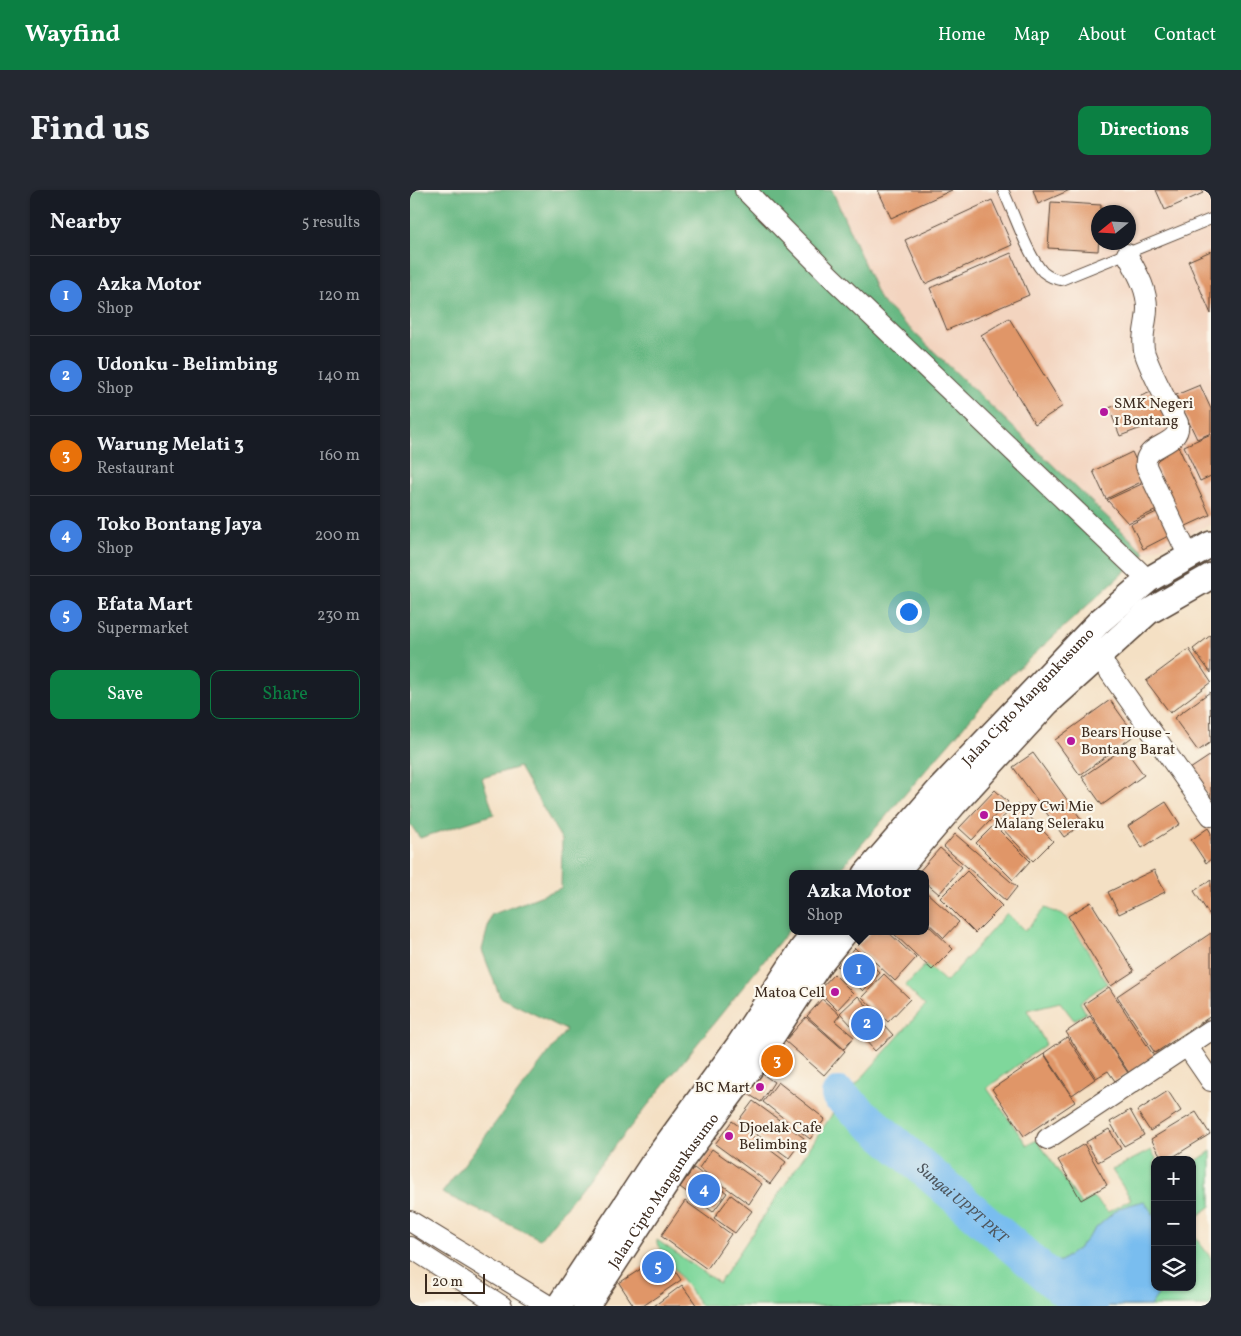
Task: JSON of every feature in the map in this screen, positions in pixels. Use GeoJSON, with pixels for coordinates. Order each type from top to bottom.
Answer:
{"type":"FeatureCollection","features":[{"type":"Feature","properties":{"kind":"street"},"geometry":{"type":"LineString","coordinates":[[745,190],[830,276],[1148,580]]}},
{"type":"Feature","properties":{"kind":"street"},"geometry":{"type":"LineString","coordinates":[[1127,254],[1146,296],[1147,308],[1143,336],[1145,354],[1180,430],[1176,436],[1147,454],[1146,466],[1188,555]]}},
{"type":"Feature","properties":{"kind":"street","name":"Jalan Cipto Mangunkusumo"},"geometry":{"type":"LineString","coordinates":[[869,870],[940,789],[1050,670],[1100,621],[1148,580],[1188,555],[1211,544]]}},
{"type":"Feature","properties":{"kind":"street","name":"Jalan Cipto Mangunkusumo"},"geometry":{"type":"LineString","coordinates":[[897,870],[954,804],[1047,704],[1148,612],[1211,576]]}},
{"type":"Feature","properties":{"kind":"street"},"geometry":{"type":"LineString","coordinates":[[1099,657],[1211,816]]}},
{"type":"Feature","properties":{"kind":"street","name":"Jalan Cipto Mangunkusumo"},"geometry":{"type":"LineString","coordinates":[[559,1306],[654,1162],[739,1045],[813,948],[838,935]]}},
{"type":"Feature","properties":{"kind":"street","name":"Jalan Cipto Mangunkusumo"},"geometry":{"type":"LineString","coordinates":[[593,1303],[683,1158],[757,1058],[813,948]]}},
{"type":"Feature","properties":{"kind":"street"},"geometry":{"type":"LineString","coordinates":[[1047,1139],[1211,1030]]}},
{"type":"Feature","properties":{"kind":"street"},"geometry":{"type":"LineString","coordinates":[[1187,1046],[1211,1081]]}},
{"type":"Feature","properties":{"kind":"street"},"geometry":{"type":"LineString","coordinates":[[410,1222],[549,1306]]}},
{"type":"Feature","properties":{"kind":"street"},"geometry":{"type":"LineString","coordinates":[[410,1247],[502,1306]]}},
{"type":"Feature","properties":{"kind":"lane"},"geometry":{"type":"LineString","coordinates":[[1003,190],[1035,260],[1043,271],[1052,278],[1061,280],[1211,219]]}},
{"type":"Feature","properties":{"kind":"shaded area","name":"SMK Negeri 1 Bontang"},"geometry":{"type":"Polygon","coordinates":[[[832,190],[1211,190],[1211,524],[1145,553],[880,300],[832,190]]]}},
{"type":"Feature","properties":{"kind":"green space"},"geometry":{"type":"Polygon","coordinates":[[[410,190],[832,190],[880,300],[1145,553],[997,688],[839,870],[789,870],[789,930],[540,1239],[442,1193],[566,1030],[500,997],[482,950],[491,915],[561,888],[562,840],[519,767],[482,778],[494,814],[420,838],[410,824],[410,190]]]}},
{"type":"Feature","properties":{"kind":"green space"},"geometry":{"type":"Polygon","coordinates":[[[1045,908],[1067,917],[1107,983],[1080,1002],[1086,1013],[1074,1020],[1060,1002],[1027,1010],[1046,1044],[987,1088],[1027,1145],[1037,1140],[1081,1204],[1093,1197],[1108,1212],[1131,1199],[1112,1170],[1151,1150],[1155,1156],[1151,1156],[1151,1291],[1196,1291],[1196,1238],[1211,1258],[1211,1306],[701,1306],[657,1244],[657,1240],[719,1283],[839,1104],[925,1006],[905,986],[926,964],[946,982],[1007,913],[1025,931],[1045,908]]]}},
{"type":"Feature","properties":{"kind":"green space"},"geometry":{"type":"Polygon","coordinates":[[[1211,1151],[1211,1206],[1196,1218],[1196,1201],[1196,1161],[1211,1151]]]}},
{"type":"Feature","properties":{"kind":"water"},"geometry":{"type":"Polygon","coordinates":[[[1144,1201],[1151,1211],[1151,1291],[1160,1291],[1150,1306],[1093,1306],[1034,1264],[1061,1261],[1079,1248],[1097,1227],[1119,1208],[1144,1201]]]}},
{"type":"Feature","properties":{"kind":"building"},"geometry":{"type":"Polygon","coordinates":[[[878,190],[952,190],[891,218],[878,190]]]}},
{"type":"Feature","properties":{"kind":"building"},"geometry":{"type":"Polygon","coordinates":[[[1033,190],[1070,190],[1038,204],[1033,190]]]}},
{"type":"Feature","properties":{"kind":"building"},"geometry":{"type":"Polygon","coordinates":[[[1156,190],[1202,190],[1203,193],[1165,210],[1156,190]]]}},
{"type":"Feature","properties":{"kind":"building"},"geometry":{"type":"Polygon","coordinates":[[[992,200],[1012,245],[925,284],[905,240],[992,200]]]}},
{"type":"Feature","properties":{"kind":"building"},"geometry":{"type":"Polygon","coordinates":[[[1051,202],[1101,205],[1091,205],[1091,250],[1098,251],[1048,248],[1051,202]]]}},
{"type":"Feature","properties":{"kind":"building"},"geometry":{"type":"Polygon","coordinates":[[[1211,251],[1211,314],[1188,261],[1211,251]]]}},
{"type":"Feature","properties":{"kind":"building"},"geometry":{"type":"Polygon","coordinates":[[[1011,253],[1029,295],[947,330],[930,288],[1011,253]]]}},
{"type":"Feature","properties":{"kind":"building"},"geometry":{"type":"Polygon","coordinates":[[[1009,318],[1063,406],[1035,424],[981,335],[1009,318]]]}},
{"type":"Feature","properties":{"kind":"building"},"geometry":{"type":"Polygon","coordinates":[[[1200,385],[1211,409],[1211,433],[1197,439],[1176,395],[1200,385]]]}},
{"type":"Feature","properties":{"kind":"building"},"geometry":{"type":"Polygon","coordinates":[[[1154,391],[1165,419],[1120,436],[1109,408],[1154,391]]]}},
{"type":"Feature","properties":{"kind":"building"},"geometry":{"type":"Polygon","coordinates":[[[1211,434],[1211,476],[1200,481],[1184,446],[1211,434]]]}},
{"type":"Feature","properties":{"kind":"building"},"geometry":{"type":"Polygon","coordinates":[[[1178,446],[1210,515],[1184,527],[1152,458],[1178,446]]]}},
{"type":"Feature","properties":{"kind":"building"},"geometry":{"type":"Polygon","coordinates":[[[1132,452],[1145,480],[1106,499],[1093,471],[1132,452]]]}},
{"type":"Feature","properties":{"kind":"building"},"geometry":{"type":"Polygon","coordinates":[[[1146,482],[1159,509],[1128,523],[1107,500],[1146,482]]]}},
{"type":"Feature","properties":{"kind":"building"},"geometry":{"type":"Polygon","coordinates":[[[1161,510],[1172,534],[1143,549],[1131,524],[1161,510]]]}},
{"type":"Feature","properties":{"kind":"building"},"geometry":{"type":"Polygon","coordinates":[[[1211,635],[1211,673],[1193,649],[1211,635]]]}},
{"type":"Feature","properties":{"kind":"building"},"geometry":{"type":"Polygon","coordinates":[[[1189,649],[1211,682],[1170,713],[1146,681],[1189,649]]]}},
{"type":"Feature","properties":{"kind":"building"},"geometry":{"type":"Polygon","coordinates":[[[1210,692],[1211,742],[1198,751],[1174,718],[1210,692]]]}},
{"type":"Feature","properties":{"kind":"building"},"geometry":{"type":"Polygon","coordinates":[[[1110,700],[1135,735],[1080,775],[1055,740],[1110,700]]]}},
{"type":"Feature","properties":{"kind":"building"},"geometry":{"type":"Polygon","coordinates":[[[1124,748],[1144,775],[1102,805],[1082,777],[1124,748]]]}},
{"type":"Feature","properties":{"kind":"building"},"geometry":{"type":"Polygon","coordinates":[[[1033,753],[1084,823],[1064,837],[1013,767],[1033,753]]]}},
{"type":"Feature","properties":{"kind":"building"},"geometry":{"type":"Polygon","coordinates":[[[1211,755],[1211,800],[1190,769],[1211,755]]]}},
{"type":"Feature","properties":{"kind":"building","name":"Deppy Cwi Mie Malang Seleraku"},"geometry":{"type":"Polygon","coordinates":[[[995,790],[1008,802],[972,840],[959,828],[995,790]]]}},
{"type":"Feature","properties":{"kind":"building"},"geometry":{"type":"Polygon","coordinates":[[[1166,802],[1180,824],[1142,848],[1128,826],[1166,802]]]}},
{"type":"Feature","properties":{"kind":"building"},"geometry":{"type":"Polygon","coordinates":[[[1017,804],[1053,841],[1033,861],[997,823],[1017,804]]]}},
{"type":"Feature","properties":{"kind":"building"},"geometry":{"type":"Polygon","coordinates":[[[994,825],[1030,861],[1013,880],[976,843],[994,825]]]}},
{"type":"Feature","properties":{"kind":"building"},"geometry":{"type":"Polygon","coordinates":[[[1208,828],[1211,833],[1211,859],[1206,863],[1191,840],[1208,828]]]}},
{"type":"Feature","properties":{"kind":"building"},"geometry":{"type":"Polygon","coordinates":[[[955,834],[1017,887],[1006,901],[944,847],[955,834]]]}},
{"type":"Feature","properties":{"kind":"building"},"geometry":{"type":"Polygon","coordinates":[[[940,848],[962,867],[939,894],[929,885],[929,870],[921,870],[940,848]]]}},
{"type":"Feature","properties":{"kind":"building"},"geometry":{"type":"Polygon","coordinates":[[[1154,870],[1165,892],[1119,914],[1108,892],[1154,870]]]}},
{"type":"Feature","properties":{"kind":"building"},"geometry":{"type":"Polygon","coordinates":[[[967,871],[1002,906],[975,933],[940,898],[967,871]]]}},
{"type":"Feature","properties":{"kind":"building"},"geometry":{"type":"Polygon","coordinates":[[[1211,880],[1211,917],[1194,891],[1211,880]]]}},
{"type":"Feature","properties":{"kind":"building"},"geometry":{"type":"Polygon","coordinates":[[[929,895],[959,922],[944,938],[929,924],[929,895]]]}},
{"type":"Feature","properties":{"kind":"building"},"geometry":{"type":"Polygon","coordinates":[[[1091,902],[1134,971],[1111,986],[1068,916],[1091,902]]]}},
{"type":"Feature","properties":{"kind":"building"},"geometry":{"type":"Polygon","coordinates":[[[929,926],[953,949],[932,970],[895,935],[929,935],[929,926]]]}},
{"type":"Feature","properties":{"kind":"building"},"geometry":{"type":"Polygon","coordinates":[[[1211,933],[1211,1016],[1155,1053],[1117,996],[1211,933]]]}},
{"type":"Feature","properties":{"kind":"building"},"geometry":{"type":"Polygon","coordinates":[[[868,935],[891,935],[916,958],[895,981],[858,946],[868,935]]]}},
{"type":"Feature","properties":{"kind":"building"},"geometry":{"type":"Polygon","coordinates":[[[855,948],[880,973],[863,991],[837,966],[855,948]]]}},
{"type":"Feature","properties":{"kind":"building","name":"Matoa Cell"},"geometry":{"type":"Polygon","coordinates":[[[834,974],[853,993],[837,1010],[818,991],[834,974]]]}},
{"type":"Feature","properties":{"kind":"building"},"geometry":{"type":"Polygon","coordinates":[[[884,974],[910,999],[888,1022],[862,997],[884,974]]]}},
{"type":"Feature","properties":{"kind":"building"},"geometry":{"type":"Polygon","coordinates":[[[1109,987],[1154,1056],[1129,1073],[1084,1004],[1109,987]]]}},
{"type":"Feature","properties":{"kind":"building"},"geometry":{"type":"Polygon","coordinates":[[[858,996],[893,1035],[875,1051],[840,1013],[858,996]]]}},
{"type":"Feature","properties":{"kind":"building"},"geometry":{"type":"Polygon","coordinates":[[[822,999],[840,1015],[835,1021],[854,1037],[844,1049],[807,1016],[822,999]]]}},
{"type":"Feature","properties":{"kind":"building"},"geometry":{"type":"Polygon","coordinates":[[[1090,1016],[1128,1073],[1115,1081],[1108,1071],[1096,1078],[1066,1032],[1090,1016]]]}},
{"type":"Feature","properties":{"kind":"building"},"geometry":{"type":"Polygon","coordinates":[[[806,1017],[845,1051],[824,1075],[785,1041],[806,1017]]]}},
{"type":"Feature","properties":{"kind":"building"},"geometry":{"type":"Polygon","coordinates":[[[1067,1037],[1095,1079],[1072,1095],[1044,1053],[1067,1037]]]}},
{"type":"Feature","properties":{"kind":"building"},"geometry":{"type":"Polygon","coordinates":[[[776,1046],[792,1057],[778,1077],[762,1066],[776,1046]]]}},
{"type":"Feature","properties":{"kind":"building"},"geometry":{"type":"Polygon","coordinates":[[[1044,1054],[1075,1102],[1024,1136],[992,1089],[1044,1054]]]}},
{"type":"Feature","properties":{"kind":"building","name":"BC Mart"},"geometry":{"type":"Polygon","coordinates":[[[759,1072],[774,1082],[761,1102],[745,1092],[759,1072]]]}},
{"type":"Feature","properties":{"kind":"building"},"geometry":{"type":"Polygon","coordinates":[[[778,1082],[825,1119],[810,1139],[763,1102],[778,1082]]]}},
{"type":"Feature","properties":{"kind":"building"},"geometry":{"type":"Polygon","coordinates":[[[1168,1091],[1181,1111],[1150,1131],[1137,1111],[1168,1091]]]}},
{"type":"Feature","properties":{"kind":"building"},"geometry":{"type":"Polygon","coordinates":[[[753,1101],[804,1138],[789,1158],[738,1121],[753,1101]]]}},
{"type":"Feature","properties":{"kind":"building"},"geometry":{"type":"Polygon","coordinates":[[[1130,1110],[1144,1135],[1124,1146],[1110,1122],[1130,1110]]]}},
{"type":"Feature","properties":{"kind":"building"},"geometry":{"type":"Polygon","coordinates":[[[1196,1112],[1210,1134],[1174,1156],[1161,1156],[1151,1139],[1196,1112]]]}},
{"type":"Feature","properties":{"kind":"building"},"geometry":{"type":"Polygon","coordinates":[[[732,1121],[786,1162],[770,1184],[715,1144],[732,1121]]]}},
{"type":"Feature","properties":{"kind":"building"},"geometry":{"type":"Polygon","coordinates":[[[1109,1129],[1121,1149],[1098,1162],[1086,1142],[1109,1129]]]}},
{"type":"Feature","properties":{"kind":"building"},"geometry":{"type":"Polygon","coordinates":[[[1084,1144],[1107,1185],[1081,1200],[1058,1160],[1084,1144]]]}},
{"type":"Feature","properties":{"kind":"building"},"geometry":{"type":"Polygon","coordinates":[[[712,1149],[762,1184],[749,1204],[699,1168],[712,1149]]]}},
{"type":"Feature","properties":{"kind":"building"},"geometry":{"type":"Polygon","coordinates":[[[694,1168],[727,1193],[713,1212],[680,1187],[694,1168]]]}},
{"type":"Feature","properties":{"kind":"building"},"geometry":{"type":"Polygon","coordinates":[[[731,1195],[752,1211],[735,1233],[714,1218],[731,1195]]]}},
{"type":"Feature","properties":{"kind":"building"},"geometry":{"type":"Polygon","coordinates":[[[685,1201],[731,1234],[707,1269],[661,1236],[685,1201]]]}},
{"type":"Feature","properties":{"kind":"building"},"geometry":{"type":"Polygon","coordinates":[[[664,1254],[681,1280],[643,1306],[634,1306],[619,1283],[664,1254]]]}},
{"type":"Feature","properties":{"kind":"building"},"geometry":{"type":"Polygon","coordinates":[[[682,1285],[697,1306],[654,1306],[682,1285]]]}},
{"type":"Feature","properties":{"kind":"waterway","name":"Sungai UPPT PKT"},"geometry":{"type":"LineString","coordinates":[[839,1095],[1057,1284],[1090,1306]]}},
{"type":"Feature","properties":{"kind":"place","name":"SMK Negeri 1 Bontang"},"geometry":{"type":"Point","coordinates":[1104,412]}},
{"type":"Feature","properties":{"kind":"place","name":"Bears House - Bontang Barat"},"geometry":{"type":"Point","coordinates":[1071,741]}},
{"type":"Feature","properties":{"kind":"place","name":"Deppy Cwi Mie Malang Seleraku"},"geometry":{"type":"Point","coordinates":[984,815]}},
{"type":"Feature","properties":{"kind":"place","name":"Azka Motor"},"geometry":{"type":"Point","coordinates":[859,970]}},
{"type":"Feature","properties":{"kind":"place","name":"Matoa Cell"},"geometry":{"type":"Point","coordinates":[835,992]}},
{"type":"Feature","properties":{"kind":"place","name":"Udonku - Belimbing"},"geometry":{"type":"Point","coordinates":[867,1024]}},
{"type":"Feature","properties":{"kind":"place","name":"Warung Melati 3"},"geometry":{"type":"Point","coordinates":[777,1061]}},
{"type":"Feature","properties":{"kind":"place","name":"BC Mart"},"geometry":{"type":"Point","coordinates":[760,1087]}},
{"type":"Feature","properties":{"kind":"place","name":"Djoelak Cafe Belimbing"},"geometry":{"type":"Point","coordinates":[729,1136]}},
{"type":"Feature","properties":{"kind":"place","name":"Toko Bontang Jaya"},"geometry":{"type":"Point","coordinates":[704,1190]}},
{"type":"Feature","properties":{"kind":"place","name":"Efata Mart"},"geometry":{"type":"Point","coordinates":[658,1267]}}]}
